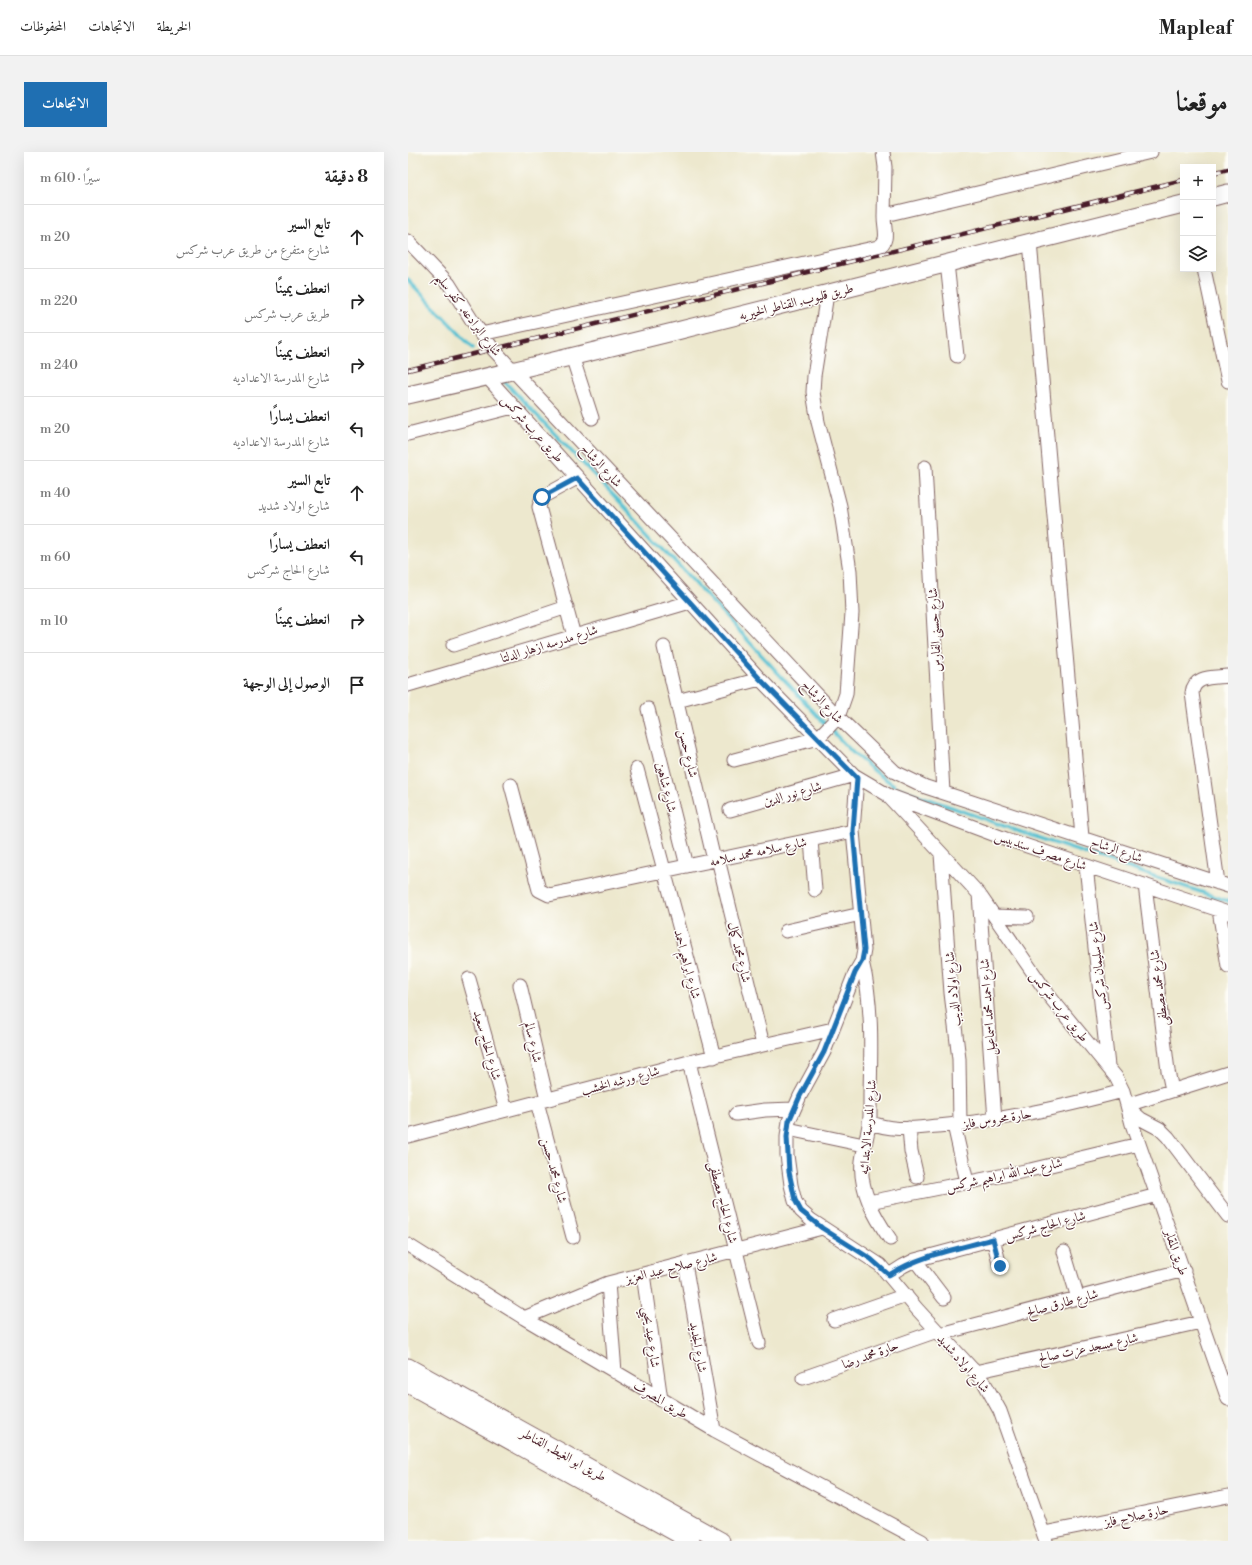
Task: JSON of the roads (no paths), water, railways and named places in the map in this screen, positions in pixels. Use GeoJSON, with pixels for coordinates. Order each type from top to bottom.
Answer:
{"type":"FeatureCollection","features":[{"type":"Feature","properties":{"kind":"main road"},"geometry":{"type":"LineString","coordinates":[[1216,196],[1228,194]]}},
{"type":"Feature","properties":{"kind":"main road","name":"طريق قليوب, القناطر الخيريه"},"geometry":{"type":"LineString","coordinates":[[408,395],[514,371],[827,294],[1180,205]]}},
{"type":"Feature","properties":{"kind":"main road","name":"طريق ابو الغيط, القناطر"},"geometry":{"type":"LineString","coordinates":[[408,1367],[721,1541]]}},
{"type":"Feature","properties":{"kind":"main road","name":"طريق ابو الغيط, القناطر"},"geometry":{"type":"LineString","coordinates":[[408,1384],[691,1541]]}},
{"type":"Feature","properties":{"kind":"street"},"geometry":{"type":"LineString","coordinates":[[481,334],[878,247],[885,241],[885,167],[883,152]]}},
{"type":"Feature","properties":{"kind":"street"},"geometry":{"type":"LineString","coordinates":[[884,217],[889,214],[1151,152]]}},
{"type":"Feature","properties":{"kind":"street","name":"شارع البرادعه, كفر سليم"},"geometry":{"type":"LineString","coordinates":[[408,241],[449,284],[481,334],[514,371]]}},
{"type":"Feature","properties":{"kind":"street"},"geometry":{"type":"LineString","coordinates":[[1030,242],[1082,837]]}},
{"type":"Feature","properties":{"kind":"street"},"geometry":{"type":"LineString","coordinates":[[947,263],[957,356]]}},
{"type":"Feature","properties":{"kind":"street"},"geometry":{"type":"LineString","coordinates":[[1205,272],[1228,381]]}},
{"type":"Feature","properties":{"kind":"street"},"geometry":{"type":"LineString","coordinates":[[734,760],[818,738],[838,717],[846,694],[852,613],[850,571],[844,529],[818,422],[813,392],[814,376],[827,294]]}},
{"type":"Feature","properties":{"kind":"street"},"geometry":{"type":"LineString","coordinates":[[572,356],[592,418]]}},
{"type":"Feature","properties":{"kind":"street","name":"شارع الرشاح"},"geometry":{"type":"LineString","coordinates":[[514,371],[838,717],[895,772],[926,787],[1082,837],[1223,885]]}},
{"type":"Feature","properties":{"kind":"street","name":"طريق عرب شركس"},"geometry":{"type":"LineString","coordinates":[[487,377],[760,679],[856,776]]}},
{"type":"Feature","properties":{"kind":"street"},"geometry":{"type":"LineString","coordinates":[[408,434],[513,407]]}},
{"type":"Feature","properties":{"kind":"street","name":"شارع حسنى الفارس"},"geometry":{"type":"LineString","coordinates":[[925,467],[943,792]]}},
{"type":"Feature","properties":{"kind":"street"},"geometry":{"type":"LineString","coordinates":[[574,636],[539,503],[545,495],[577,478]]}},
{"type":"Feature","properties":{"kind":"street","name":"شارع مدرسه ازهار الدلتا"},"geometry":{"type":"LineString","coordinates":[[408,686],[690,602]]}},
{"type":"Feature","properties":{"kind":"street"},"geometry":{"type":"LineString","coordinates":[[453,645],[567,607]]}},
{"type":"Feature","properties":{"kind":"street","name":"شارع حسن"},"geometry":{"type":"LineString","coordinates":[[664,647],[716,860]]}},
{"type":"Feature","properties":{"kind":"street"},"geometry":{"type":"LineString","coordinates":[[1223,885],[1192,693],[1195,684],[1199,681],[1228,676]]}},
{"type":"Feature","properties":{"kind":"street"},"geometry":{"type":"LineString","coordinates":[[678,701],[760,679]]}},
{"type":"Feature","properties":{"kind":"street","name":"شارع شاهين"},"geometry":{"type":"LineString","coordinates":[[648,708],[687,866]]}},
{"type":"Feature","properties":{"kind":"street","name":"شارع ابراهيم احمد"},"geometry":{"type":"LineString","coordinates":[[637,769],[663,871],[714,1057]]}},
{"type":"Feature","properties":{"kind":"street"},"geometry":{"type":"LineString","coordinates":[[856,776],[853,831],[864,950],[862,961]]}},
{"type":"Feature","properties":{"kind":"street","name":"شارع مصرف سندبيس"},"geometry":{"type":"LineString","coordinates":[[856,776],[888,796],[1006,839],[1223,912]]}},
{"type":"Feature","properties":{"kind":"street","name":"شارع نور الدين"},"geometry":{"type":"LineString","coordinates":[[730,810],[856,776]]}},
{"type":"Feature","properties":{"kind":"street","name":"شارع سلامه محمد سلامه"},"geometry":{"type":"LineString","coordinates":[[511,785],[539,890],[549,894],[853,831]]}},
{"type":"Feature","properties":{"kind":"street","name":"طريق عرب شركس"},"geometry":{"type":"LineString","coordinates":[[888,796],[979,894],[1050,997],[1108,1066],[1123,1091],[1127,1105],[1141,1119],[1160,1129],[1168,1137],[1228,1216]]}},
{"type":"Feature","properties":{"kind":"street"},"geometry":{"type":"LineString","coordinates":[[811,840],[816,890]]}},
{"type":"Feature","properties":{"kind":"street","name":"شارع اولاد الديب"},"geometry":{"type":"LineString","coordinates":[[941,854],[951,993],[959,1059],[957,1124],[967,1182]]}},
{"type":"Feature","properties":{"kind":"street","name":"شارع محمد كمال"},"geometry":{"type":"LineString","coordinates":[[716,860],[763,1045]]}},
{"type":"Feature","properties":{"kind":"street","name":"شارع سليمان شركس"},"geometry":{"type":"LineString","coordinates":[[1086,866],[1108,1066]]}},
{"type":"Feature","properties":{"kind":"street","name":"شارع محمد مصطفى"},"geometry":{"type":"LineString","coordinates":[[1145,885],[1168,1071],[1172,1090]]}},
{"type":"Feature","properties":{"kind":"street","name":"شارع احمد محمد اسماعيل"},"geometry":{"type":"LineString","coordinates":[[979,894],[996,1120]]}},
{"type":"Feature","properties":{"kind":"street"},"geometry":{"type":"LineString","coordinates":[[1223,912],[1228,966]]}},
{"type":"Feature","properties":{"kind":"street"},"geometry":{"type":"LineString","coordinates":[[786,930],[861,914]]}},
{"type":"Feature","properties":{"kind":"street"},"geometry":{"type":"LineString","coordinates":[[994,916],[1027,917]]}},
{"type":"Feature","properties":{"kind":"street","name":"شارع اولاد شديد"},"geometry":{"type":"LineString","coordinates":[[862,961],[855,973],[824,1052],[794,1109],[788,1129],[789,1172],[795,1200],[801,1211],[822,1228],[871,1259],[889,1275],[938,1332],[976,1372],[993,1397],[1000,1411],[1045,1537]]}},
{"type":"Feature","properties":{"kind":"street","name":"شارع المدرسة الابتدائيه"},"geometry":{"type":"LineString","coordinates":[[862,961],[867,989],[871,1035],[869,1122],[864,1145],[862,1178],[869,1202],[877,1221],[890,1239]]}},
{"type":"Feature","properties":{"kind":"street","name":"شارع الحاج سعيد"},"geometry":{"type":"LineString","coordinates":[[469,979],[506,1110]]}},
{"type":"Feature","properties":{"kind":"street","name":"شارع سالم"},"geometry":{"type":"LineString","coordinates":[[520,985],[542,1101]]}},
{"type":"Feature","properties":{"kind":"street","name":"شارع ورشه الخشب"},"geometry":{"type":"LineString","coordinates":[[408,1136],[689,1062],[833,1029]]}},
{"type":"Feature","properties":{"kind":"street","name":"شارع الحاج مصطفى"},"geometry":{"type":"LineString","coordinates":[[689,1062],[758,1342]]}},
{"type":"Feature","properties":{"kind":"street"},"geometry":{"type":"LineString","coordinates":[[1127,1105],[1228,1073]]}},
{"type":"Feature","properties":{"kind":"street","name":"حارة محروس فايز"},"geometry":{"type":"LineString","coordinates":[[869,1122],[882,1128],[910,1128],[996,1120],[1068,1106],[1123,1091]]}},
{"type":"Feature","properties":{"kind":"street","name":"شارع محمد حسن"},"geometry":{"type":"LineString","coordinates":[[542,1101],[573,1237]]}},
{"type":"Feature","properties":{"kind":"street","name":"طريق المقابر"},"geometry":{"type":"LineString","coordinates":[[1127,1105],[1139,1144],[1228,1400]]}},
{"type":"Feature","properties":{"kind":"street"},"geometry":{"type":"LineString","coordinates":[[736,1114],[765,1110],[794,1109]]}},
{"type":"Feature","properties":{"kind":"street"},"geometry":{"type":"LineString","coordinates":[[910,1128],[911,1151],[917,1177]]}},
{"type":"Feature","properties":{"kind":"street"},"geometry":{"type":"LineString","coordinates":[[788,1129],[864,1145]]}},
{"type":"Feature","properties":{"kind":"street","name":"شارع عبد الله ابراهيم شركس"},"geometry":{"type":"LineString","coordinates":[[869,1202],[1030,1170],[1139,1144]]}},
{"type":"Feature","properties":{"kind":"street","name":"شارع الحاج شركس"},"geometry":{"type":"LineString","coordinates":[[889,1275],[915,1260],[1157,1195]]}},
{"type":"Feature","properties":{"kind":"street","name":"شارع صلاح عبد العزيز"},"geometry":{"type":"LineString","coordinates":[[524,1318],[608,1283],[822,1228]]}},
{"type":"Feature","properties":{"kind":"street"},"geometry":{"type":"LineString","coordinates":[[993,1239],[1000,1266]]}},
{"type":"Feature","properties":{"kind":"street","name":"طريق المصرف"},"geometry":{"type":"LineString","coordinates":[[408,1245],[524,1318],[714,1430],[922,1541]]}},
{"type":"Feature","properties":{"kind":"street"},"geometry":{"type":"LineString","coordinates":[[1064,1252],[1078,1298]]}},
{"type":"Feature","properties":{"kind":"street"},"geometry":{"type":"LineString","coordinates":[[915,1260],[944,1298]]}},
{"type":"Feature","properties":{"kind":"street","name":"شارع الجديد"},"geometry":{"type":"LineString","coordinates":[[685,1263],[714,1430]]}},
{"type":"Feature","properties":{"kind":"street","name":"شارع طارق صالح"},"geometry":{"type":"LineString","coordinates":[[938,1332],[1078,1298],[1184,1270]]}},
{"type":"Feature","properties":{"kind":"street","name":"شارع عيد يحيي"},"geometry":{"type":"LineString","coordinates":[[643,1274],[662,1400]]}},
{"type":"Feature","properties":{"kind":"street"},"geometry":{"type":"LineString","coordinates":[[608,1283],[615,1372]]}},
{"type":"Feature","properties":{"kind":"street"},"geometry":{"type":"LineString","coordinates":[[834,1320],[906,1295]]}},
{"type":"Feature","properties":{"kind":"street","name":"شارع مسجد عزت صالح"},"geometry":{"type":"LineString","coordinates":[[976,1372],[1201,1322]]}},
{"type":"Feature","properties":{"kind":"street","name":"حارة محمد رضا"},"geometry":{"type":"LineString","coordinates":[[803,1378],[938,1332]]}},
{"type":"Feature","properties":{"kind":"street","name":"حارة صلاح فايز"},"geometry":{"type":"LineString","coordinates":[[1045,1537],[1228,1496]]}},
{"type":"Feature","properties":{"kind":"waterway"},"geometry":{"type":"LineString","coordinates":[[408,280],[473,348]]}},
{"type":"Feature","properties":{"kind":"waterway"},"geometry":{"type":"LineString","coordinates":[[502,379],[621,503],[826,725]]}},
{"type":"Feature","properties":{"kind":"waterway"},"geometry":{"type":"LineString","coordinates":[[830,729],[853,753],[898,788],[1018,831],[1228,901]]}},
{"type":"Feature","properties":{"kind":"railway"},"geometry":{"type":"LineString","coordinates":[[1216,172],[1228,169]]}},
{"type":"Feature","properties":{"kind":"railway"},"geometry":{"type":"LineString","coordinates":[[408,370],[1180,181]]}}]}
